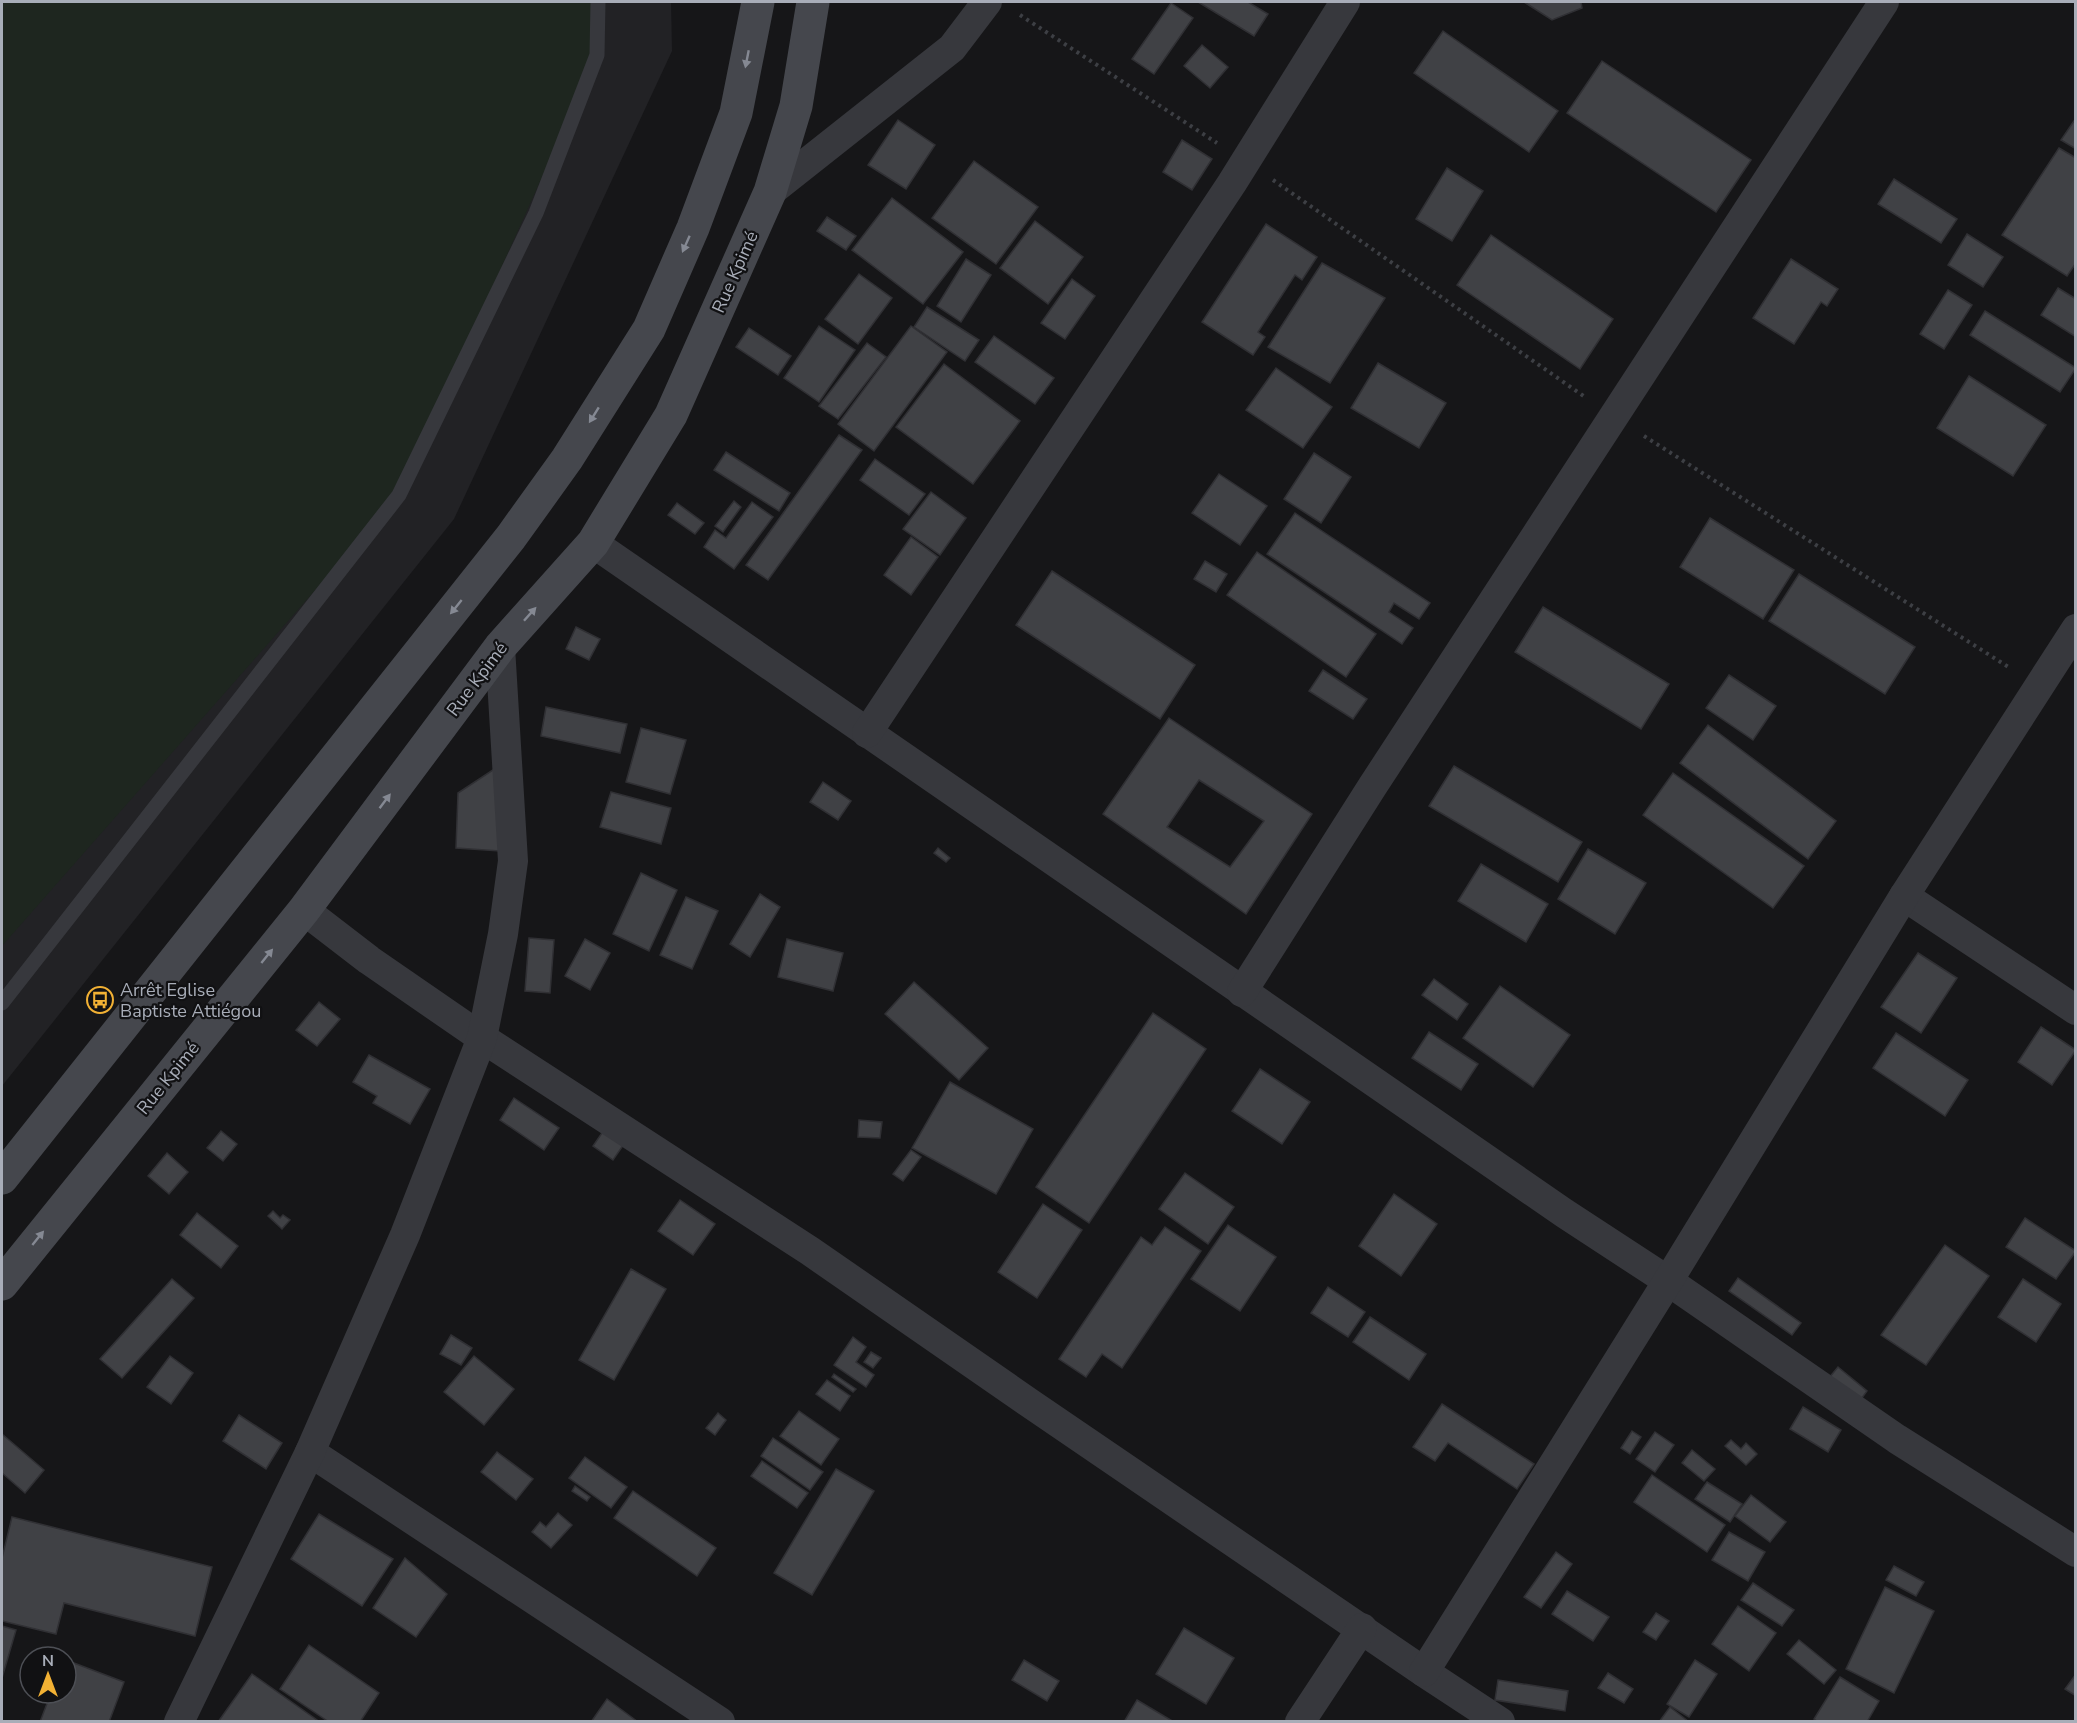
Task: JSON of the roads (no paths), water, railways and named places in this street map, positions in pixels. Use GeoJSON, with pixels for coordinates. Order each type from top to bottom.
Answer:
{"type":"FeatureCollection","features":[{"type":"Feature","properties":{"kind":"main road"},"geometry":{"type":"LineString","coordinates":[[2,1178],[511,537],[567,459],[649,329],[693,228],[736,113],[758,2]]}},
{"type":"Feature","properties":{"kind":"main road","name":"Rue Kpimé"},"geometry":{"type":"LineString","coordinates":[[2,1284],[304,910],[500,647],[593,543],[671,415],[770,192],[796,106],[813,2]]}},
{"type":"Feature","properties":{"kind":"street"},"geometry":{"type":"LineString","coordinates":[[770,192],[952,48],[987,2]]}},
{"type":"Feature","properties":{"kind":"street"},"geometry":{"type":"LineString","coordinates":[[867,733],[1246,161],[1345,2]]}},
{"type":"Feature","properties":{"kind":"street"},"geometry":{"type":"LineString","coordinates":[[1242,992],[1378,777],[1884,2]]}},
{"type":"Feature","properties":{"kind":"street"},"geometry":{"type":"LineString","coordinates":[[593,543],[1564,1213],[1668,1281],[1897,1439],[2076,1552]]}},
{"type":"Feature","properties":{"kind":"street"},"geometry":{"type":"LineString","coordinates":[[1424,1672],[1668,1281],[1904,896],[2076,628]]}},
{"type":"Feature","properties":{"kind":"street"},"geometry":{"type":"LineString","coordinates":[[179,1722],[310,1452],[405,1235],[482,1038],[503,934],[513,861],[500,647]]}},
{"type":"Feature","properties":{"kind":"street"},"geometry":{"type":"LineString","coordinates":[[1904,896],[2076,1010]]}},
{"type":"Feature","properties":{"kind":"street"},"geometry":{"type":"LineString","coordinates":[[304,910],[369,960],[482,1038],[810,1251],[1028,1402],[1500,1722]]}},
{"type":"Feature","properties":{"kind":"street"},"geometry":{"type":"LineString","coordinates":[[310,1452],[720,1722]]}},
{"type":"Feature","properties":{"kind":"street"},"geometry":{"type":"LineString","coordinates":[[1300,1722],[1362,1628]]}},
{"type":"Feature","properties":{"kind":"lane"},"geometry":{"type":"LineString","coordinates":[[2,1003],[399,495],[536,213],[597,55],[598,2]]}},
{"type":"Feature","properties":{"kind":"place","name":"Arrêt Eglise Baptiste Attiégou"},"geometry":{"type":"Point","coordinates":[100,1000]}}]}
